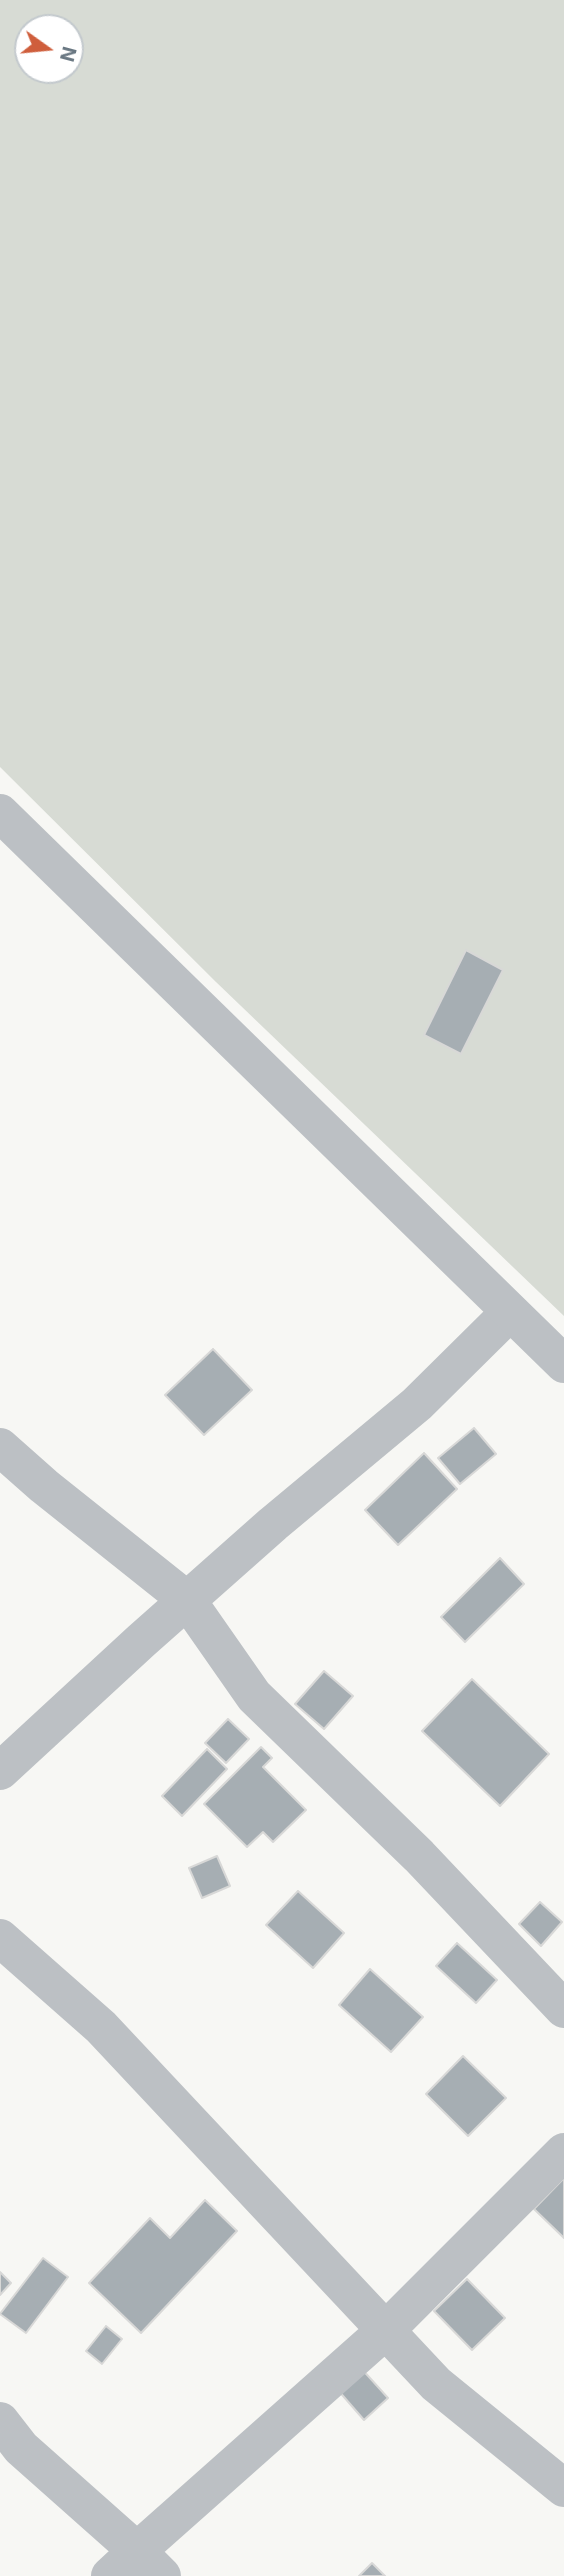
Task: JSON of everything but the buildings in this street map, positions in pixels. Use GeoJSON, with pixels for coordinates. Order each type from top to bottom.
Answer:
{"type":"FeatureCollection","features":[{"type":"Feature","properties":{"kind":"street"},"geometry":{"type":"LineString","coordinates":[[3,821],[564,1364]]}},
{"type":"Feature","properties":{"kind":"street"},"geometry":{"type":"LineString","coordinates":[[0,1771],[187,1600],[417,1404],[510,1311]]}},
{"type":"Feature","properties":{"kind":"street"},"geometry":{"type":"LineString","coordinates":[[0,1447],[44,1486],[187,1600],[254,1696],[419,1856],[564,2009]]}},
{"type":"Feature","properties":{"kind":"street"},"geometry":{"type":"LineString","coordinates":[[0,1938],[101,2027],[436,2384],[564,2488]]}},
{"type":"Feature","properties":{"kind":"street"},"geometry":{"type":"LineString","coordinates":[[0,2421],[20,2448],[136,2568],[386,2330],[564,2152]]}},
{"type":"Feature","properties":{"kind":"shaded area"},"geometry":{"type":"Polygon","coordinates":[[[0,0],[564,0],[564,1316],[216,982],[0,767],[0,0]]]}}]}
